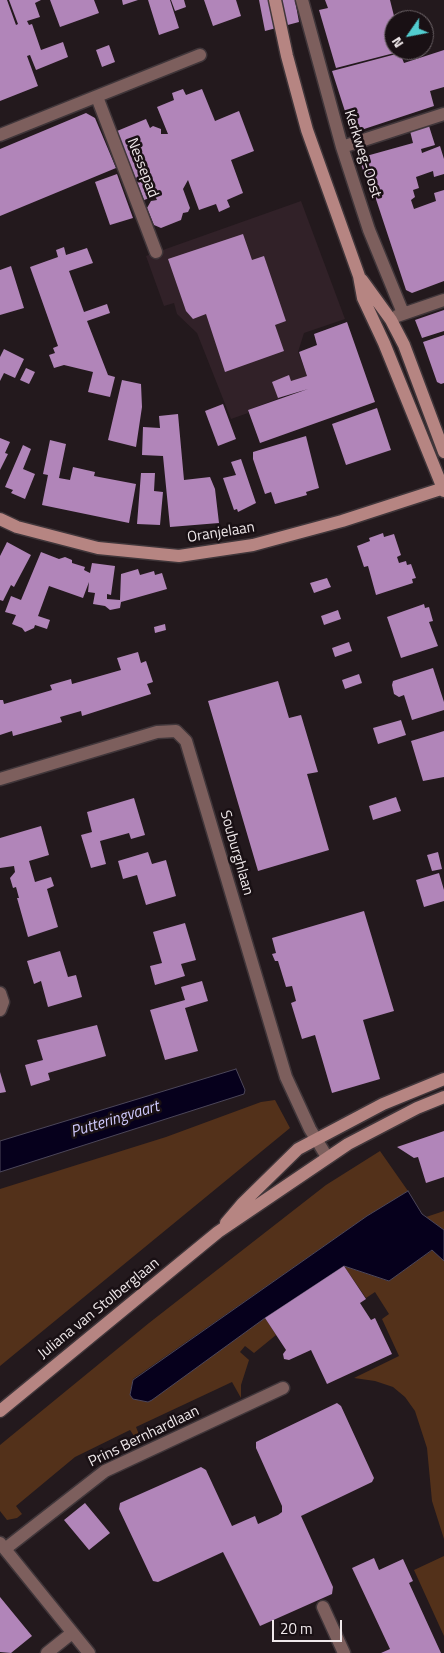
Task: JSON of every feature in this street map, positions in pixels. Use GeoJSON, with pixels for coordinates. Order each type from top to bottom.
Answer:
{"type":"FeatureCollection","features":[{"type":"Feature","properties":{"kind":"main road"},"geometry":{"type":"LineString","coordinates":[[275,0],[287,56],[307,130],[359,276],[363,298],[384,343],[444,489]]}},
{"type":"Feature","properties":{"kind":"main road"},"geometry":{"type":"LineString","coordinates":[[359,276],[391,320],[404,345],[444,452]]}},
{"type":"Feature","properties":{"kind":"main road","name":"Oranjelaan"},"geometry":{"type":"LineString","coordinates":[[0,519],[17,527],[98,548],[179,556],[253,546],[444,489]]}},
{"type":"Feature","properties":{"kind":"main road","name":"Juliana van Stolberglaan"},"geometry":{"type":"LineString","coordinates":[[0,1411],[218,1232],[282,1163],[298,1150],[384,1104],[444,1078]]}},
{"type":"Feature","properties":{"kind":"main road","name":"Juliana van Stolberglaan"},"geometry":{"type":"LineString","coordinates":[[218,1232],[251,1212],[327,1157],[417,1108],[444,1097]]}},
{"type":"Feature","properties":{"kind":"street","name":"Kerkweg-Oost"},"geometry":{"type":"LineString","coordinates":[[302,0],[342,147],[370,230],[403,313]]}},
{"type":"Feature","properties":{"kind":"street"},"geometry":{"type":"LineString","coordinates":[[0,135],[200,55]]}},
{"type":"Feature","properties":{"kind":"street","name":"Nessepad"},"geometry":{"type":"LineString","coordinates":[[97,97],[156,252]]}},
{"type":"Feature","properties":{"kind":"street"},"geometry":{"type":"LineString","coordinates":[[342,147],[444,114]]}},
{"type":"Feature","properties":{"kind":"street"},"geometry":{"type":"LineString","coordinates":[[391,320],[403,313],[444,300]]}},
{"type":"Feature","properties":{"kind":"street","name":"Souburghlaan"},"geometry":{"type":"LineString","coordinates":[[0,779],[157,732],[176,731],[186,741],[286,1077],[316,1139],[327,1157]]}},
{"type":"Feature","properties":{"kind":"street"},"geometry":{"type":"LineString","coordinates":[[0,993],[3,1002],[0,1010]]}},
{"type":"Feature","properties":{"kind":"street","name":"Prins Bernhardlaan"},"geometry":{"type":"LineString","coordinates":[[89,1653],[2,1546],[105,1471],[283,1388]]}},
{"type":"Feature","properties":{"kind":"street"},"geometry":{"type":"LineString","coordinates":[[323,1607],[344,1653]]}},
{"type":"Feature","properties":{"kind":"street"},"geometry":{"type":"LineString","coordinates":[[47,1653],[72,1633]]}},
{"type":"Feature","properties":{"kind":"shaded area"},"geometry":{"type":"Polygon","coordinates":[[[301,201],[345,319],[304,333],[298,352],[311,386],[248,410],[248,413],[231,419],[197,333],[177,314],[174,303],[164,306],[146,256],[301,201]]]}},
{"type":"Feature","properties":{"kind":"shaded area"},"geometry":{"type":"Polygon","coordinates":[[[275,1100],[290,1128],[0,1366],[0,1189],[166,1137],[261,1102],[275,1100]]]}},
{"type":"Feature","properties":{"kind":"shaded area"},"geometry":{"type":"Polygon","coordinates":[[[380,1151],[408,1191],[367,1216],[133,1379],[130,1395],[148,1402],[265,1318],[276,1335],[254,1353],[245,1346],[240,1352],[249,1360],[241,1385],[241,1398],[232,1382],[136,1427],[140,1437],[136,1439],[130,1430],[75,1457],[16,1506],[22,1514],[17,1518],[7,1520],[0,1511],[0,1445],[149,1323],[326,1185],[380,1151]]]}},
{"type":"Feature","properties":{"kind":"shaded area"},"geometry":{"type":"Polygon","coordinates":[[[444,1211],[444,1230],[426,1217],[444,1211]]]}},
{"type":"Feature","properties":{"kind":"shaded area"},"geometry":{"type":"Polygon","coordinates":[[[433,1250],[444,1261],[444,1539],[432,1501],[427,1448],[415,1411],[405,1397],[393,1387],[375,1381],[354,1378],[399,1356],[382,1319],[389,1314],[375,1292],[366,1298],[344,1266],[388,1281],[433,1250]]]}},
{"type":"Feature","properties":{"kind":"shaded area"},"geometry":{"type":"Polygon","coordinates":[[[444,1556],[444,1636],[414,1570],[444,1556]]]}},
{"type":"Feature","properties":{"kind":"water","name":"Putteringvaart"},"geometry":{"type":"Polygon","coordinates":[[[236,1069],[245,1090],[244,1094],[0,1172],[0,1141],[236,1069]]]}},
{"type":"Feature","properties":{"kind":"water"},"geometry":{"type":"Polygon","coordinates":[[[408,1191],[422,1214],[444,1230],[444,1261],[432,1250],[389,1281],[344,1266],[265,1318],[152,1400],[148,1402],[133,1399],[130,1395],[133,1380],[367,1216],[408,1191]]]}},
{"type":"Feature","properties":{"kind":"building"},"geometry":{"type":"Polygon","coordinates":[[[0,0],[7,0],[16,25],[18,24],[9,0],[41,0],[35,3],[40,17],[27,21],[29,25],[32,24],[41,50],[63,42],[68,57],[36,70],[30,55],[27,56],[38,86],[0,101],[0,0]]]}},
{"type":"Feature","properties":{"kind":"building"},"geometry":{"type":"Polygon","coordinates":[[[50,0],[94,0],[99,13],[60,27],[50,0]]]}},
{"type":"Feature","properties":{"kind":"building"},"geometry":{"type":"Polygon","coordinates":[[[122,0],[138,0],[123,5],[122,0]]]}},
{"type":"Feature","properties":{"kind":"building"},"geometry":{"type":"Polygon","coordinates":[[[148,0],[170,0],[179,28],[159,35],[148,0]]]}},
{"type":"Feature","properties":{"kind":"building"},"geometry":{"type":"Polygon","coordinates":[[[171,0],[184,0],[186,7],[175,11],[171,0]]]}},
{"type":"Feature","properties":{"kind":"building"},"geometry":{"type":"Polygon","coordinates":[[[204,0],[236,0],[241,16],[213,26],[204,0]]]}},
{"type":"Feature","properties":{"kind":"building"},"geometry":{"type":"Polygon","coordinates":[[[259,0],[295,0],[299,22],[265,31],[259,0]]]}},
{"type":"Feature","properties":{"kind":"building"},"geometry":{"type":"Polygon","coordinates":[[[325,0],[390,0],[392,10],[384,10],[384,56],[336,68],[319,10],[328,8],[325,0]]]}},
{"type":"Feature","properties":{"kind":"building"},"geometry":{"type":"Polygon","coordinates":[[[109,45],[115,62],[102,67],[96,50],[109,45]]]}},
{"type":"Feature","properties":{"kind":"building"},"geometry":{"type":"Polygon","coordinates":[[[444,50],[444,87],[430,91],[434,106],[352,133],[332,71],[384,57],[384,60],[403,60],[404,63],[413,60],[434,60],[434,53],[444,50]]]}},
{"type":"Feature","properties":{"kind":"building"},"geometry":{"type":"Polygon","coordinates":[[[183,89],[186,95],[202,89],[215,121],[239,111],[254,151],[231,160],[243,193],[227,200],[230,207],[219,212],[216,204],[199,210],[188,180],[183,189],[190,208],[188,212],[183,213],[181,220],[161,228],[154,225],[147,208],[151,201],[157,200],[155,196],[144,200],[117,131],[146,119],[150,128],[153,126],[161,129],[161,134],[168,134],[157,107],[174,100],[172,93],[183,89]]]}},
{"type":"Feature","properties":{"kind":"building"},"geometry":{"type":"Polygon","coordinates":[[[86,113],[95,118],[116,168],[0,216],[0,149],[86,113]]]}},
{"type":"Feature","properties":{"kind":"building"},"geometry":{"type":"Polygon","coordinates":[[[429,126],[435,145],[421,149],[422,153],[440,146],[444,159],[444,174],[434,177],[433,171],[416,177],[419,188],[413,190],[415,197],[411,200],[414,209],[436,201],[434,193],[444,190],[444,281],[412,293],[406,290],[367,172],[364,173],[359,158],[413,143],[410,131],[429,126]]]}},
{"type":"Feature","properties":{"kind":"building"},"geometry":{"type":"Polygon","coordinates":[[[117,174],[133,218],[110,225],[95,182],[117,174]]]}},
{"type":"Feature","properties":{"kind":"building"},"geometry":{"type":"Polygon","coordinates":[[[243,234],[252,260],[264,256],[286,321],[275,325],[284,351],[225,372],[206,314],[193,319],[186,311],[168,259],[243,234]]]}},
{"type":"Feature","properties":{"kind":"building"},"geometry":{"type":"Polygon","coordinates":[[[64,247],[66,255],[87,248],[93,263],[69,271],[84,312],[107,304],[110,313],[87,321],[108,375],[115,377],[110,397],[88,392],[93,372],[64,365],[54,368],[49,355],[55,353],[53,348],[58,346],[30,267],[58,257],[56,250],[64,247]]]}},
{"type":"Feature","properties":{"kind":"building"},"geometry":{"type":"Polygon","coordinates":[[[11,266],[24,308],[0,315],[0,270],[11,266]]]}},
{"type":"Feature","properties":{"kind":"building"},"geometry":{"type":"Polygon","coordinates":[[[444,310],[444,331],[422,338],[415,320],[444,310]]]}},
{"type":"Feature","properties":{"kind":"building"},"geometry":{"type":"Polygon","coordinates":[[[347,322],[375,402],[260,443],[248,410],[308,389],[278,398],[272,382],[289,375],[291,381],[307,376],[299,352],[317,345],[314,334],[347,322]]]}},
{"type":"Feature","properties":{"kind":"building"},"geometry":{"type":"Polygon","coordinates":[[[444,335],[444,383],[441,384],[437,382],[423,342],[444,335]]]}},
{"type":"Feature","properties":{"kind":"building"},"geometry":{"type":"Polygon","coordinates":[[[4,349],[24,359],[15,378],[4,373],[0,381],[0,357],[4,349]]]}},
{"type":"Feature","properties":{"kind":"building"},"geometry":{"type":"Polygon","coordinates":[[[26,368],[35,372],[29,384],[20,380],[26,368]]]}},
{"type":"Feature","properties":{"kind":"building"},"geometry":{"type":"Polygon","coordinates":[[[122,380],[141,384],[142,407],[136,447],[108,440],[122,380]]]}},
{"type":"Feature","properties":{"kind":"building"},"geometry":{"type":"Polygon","coordinates":[[[223,404],[236,439],[218,446],[205,411],[223,404]]]}},
{"type":"Feature","properties":{"kind":"building"},"geometry":{"type":"Polygon","coordinates":[[[377,408],[391,450],[346,465],[332,424],[377,408]]]}},
{"type":"Feature","properties":{"kind":"building"},"geometry":{"type":"Polygon","coordinates":[[[178,414],[184,480],[210,477],[215,489],[219,523],[170,527],[163,456],[142,455],[143,427],[160,428],[159,416],[178,414]]]}},
{"type":"Feature","properties":{"kind":"building"},"geometry":{"type":"Polygon","coordinates":[[[306,436],[319,488],[306,492],[307,495],[275,504],[271,492],[265,494],[253,459],[253,452],[306,436]]]}},
{"type":"Feature","properties":{"kind":"building"},"geometry":{"type":"Polygon","coordinates":[[[0,438],[10,442],[5,453],[8,454],[0,470],[0,438]]]}},
{"type":"Feature","properties":{"kind":"building"},"geometry":{"type":"Polygon","coordinates":[[[50,440],[66,444],[59,478],[70,480],[73,467],[95,472],[94,476],[136,484],[129,523],[42,505],[48,475],[43,474],[50,440]]]}},
{"type":"Feature","properties":{"kind":"building"},"geometry":{"type":"Polygon","coordinates":[[[23,445],[31,449],[23,469],[35,474],[25,499],[11,493],[13,490],[5,487],[23,445]]]}},
{"type":"Feature","properties":{"kind":"building"},"geometry":{"type":"Polygon","coordinates":[[[241,459],[256,503],[238,512],[237,509],[234,510],[223,478],[236,475],[231,462],[241,459]]]}},
{"type":"Feature","properties":{"kind":"building"},"geometry":{"type":"Polygon","coordinates":[[[141,473],[155,473],[154,491],[163,492],[160,525],[137,524],[141,473]]]}},
{"type":"Feature","properties":{"kind":"building"},"geometry":{"type":"Polygon","coordinates":[[[383,533],[384,537],[394,534],[401,555],[397,557],[399,563],[406,561],[407,565],[411,564],[416,578],[412,579],[413,583],[376,595],[368,566],[364,567],[357,546],[370,541],[369,538],[383,533]]]}},
{"type":"Feature","properties":{"kind":"building"},"geometry":{"type":"Polygon","coordinates":[[[7,542],[31,555],[14,587],[11,585],[3,601],[0,600],[0,556],[7,542]]]}},
{"type":"Feature","properties":{"kind":"building"},"geometry":{"type":"Polygon","coordinates":[[[41,552],[59,559],[65,557],[72,560],[72,563],[85,567],[84,570],[90,573],[92,563],[115,566],[111,595],[107,594],[107,599],[120,600],[121,574],[138,569],[140,575],[154,571],[155,575],[162,573],[167,589],[121,602],[120,608],[110,610],[105,606],[93,604],[95,593],[88,592],[89,582],[83,598],[49,586],[38,616],[50,620],[47,629],[35,625],[34,628],[25,632],[22,628],[12,624],[16,615],[5,612],[11,596],[21,600],[41,552]]]}},
{"type":"Feature","properties":{"kind":"building"},"geometry":{"type":"Polygon","coordinates":[[[327,578],[331,587],[314,593],[310,583],[327,578]]]}},
{"type":"Feature","properties":{"kind":"building"},"geometry":{"type":"Polygon","coordinates":[[[424,604],[425,608],[429,607],[433,621],[429,622],[438,646],[401,658],[387,617],[424,604]]]}},
{"type":"Feature","properties":{"kind":"building"},"geometry":{"type":"Polygon","coordinates":[[[338,610],[341,619],[324,625],[321,616],[338,610]]]}},
{"type":"Feature","properties":{"kind":"building"},"geometry":{"type":"Polygon","coordinates":[[[165,624],[166,630],[155,633],[154,627],[165,624]]]}},
{"type":"Feature","properties":{"kind":"building"},"geometry":{"type":"Polygon","coordinates":[[[349,642],[352,651],[335,657],[332,648],[349,642]]]}},
{"type":"Feature","properties":{"kind":"building"},"geometry":{"type":"Polygon","coordinates":[[[138,652],[141,663],[146,661],[153,682],[147,684],[151,694],[82,716],[81,711],[60,717],[62,722],[13,736],[12,731],[0,735],[0,700],[3,700],[4,704],[52,690],[50,685],[71,679],[72,684],[121,670],[117,658],[138,652]]]}},
{"type":"Feature","properties":{"kind":"building"},"geometry":{"type":"Polygon","coordinates":[[[433,668],[444,702],[444,710],[412,720],[404,695],[399,697],[394,694],[393,681],[433,668]]]}},
{"type":"Feature","properties":{"kind":"building"},"geometry":{"type":"Polygon","coordinates":[[[359,674],[362,683],[345,689],[342,680],[359,674]]]}},
{"type":"Feature","properties":{"kind":"building"},"geometry":{"type":"Polygon","coordinates":[[[278,681],[289,718],[301,715],[318,772],[307,774],[329,850],[258,871],[208,701],[278,681]]]}},
{"type":"Feature","properties":{"kind":"building"},"geometry":{"type":"Polygon","coordinates":[[[401,720],[406,735],[378,744],[373,728],[401,720]]]}},
{"type":"Feature","properties":{"kind":"building"},"geometry":{"type":"Polygon","coordinates":[[[444,731],[444,777],[423,781],[411,741],[444,731]]]}},
{"type":"Feature","properties":{"kind":"building"},"geometry":{"type":"Polygon","coordinates":[[[396,797],[401,811],[373,820],[369,806],[396,797]]]}},
{"type":"Feature","properties":{"kind":"building"},"geometry":{"type":"Polygon","coordinates":[[[134,798],[145,835],[131,839],[129,833],[100,841],[106,864],[91,868],[81,835],[92,832],[87,812],[134,798]]]}},
{"type":"Feature","properties":{"kind":"building"},"geometry":{"type":"Polygon","coordinates":[[[41,826],[49,855],[29,861],[35,882],[51,877],[54,886],[47,889],[58,927],[28,937],[17,898],[19,898],[16,887],[13,888],[10,878],[15,872],[14,866],[0,868],[0,838],[41,826]]]}},
{"type":"Feature","properties":{"kind":"building"},"geometry":{"type":"Polygon","coordinates":[[[148,852],[152,864],[166,860],[176,896],[146,905],[137,875],[123,879],[118,861],[148,852]]]}},
{"type":"Feature","properties":{"kind":"building"},"geometry":{"type":"Polygon","coordinates":[[[438,852],[442,869],[432,871],[427,855],[438,852]]]}},
{"type":"Feature","properties":{"kind":"building"},"geometry":{"type":"Polygon","coordinates":[[[439,873],[444,890],[444,901],[424,907],[416,880],[439,873]]]}},
{"type":"Feature","properties":{"kind":"building"},"geometry":{"type":"Polygon","coordinates":[[[364,911],[394,1011],[363,1020],[380,1079],[332,1093],[315,1035],[302,1039],[291,1003],[296,1001],[292,986],[286,987],[278,961],[275,961],[272,954],[276,953],[272,938],[364,911]]]}},
{"type":"Feature","properties":{"kind":"building"},"geometry":{"type":"Polygon","coordinates":[[[185,923],[196,960],[181,964],[185,976],[155,985],[150,966],[162,963],[153,932],[185,923]]]}},
{"type":"Feature","properties":{"kind":"building"},"geometry":{"type":"Polygon","coordinates":[[[60,951],[68,977],[76,975],[82,997],[48,1007],[41,981],[34,984],[27,961],[60,951]]]}},
{"type":"Feature","properties":{"kind":"building"},"geometry":{"type":"Polygon","coordinates":[[[202,981],[208,1001],[185,1008],[198,1051],[165,1060],[150,1010],[185,1000],[181,987],[202,981]]]}},
{"type":"Feature","properties":{"kind":"building"},"geometry":{"type":"Polygon","coordinates":[[[97,1025],[106,1056],[48,1073],[50,1080],[31,1086],[25,1065],[43,1060],[37,1040],[97,1025]]]}},
{"type":"Feature","properties":{"kind":"building"},"geometry":{"type":"Polygon","coordinates":[[[0,1072],[6,1092],[0,1093],[0,1072]]]}},
{"type":"Feature","properties":{"kind":"building"},"geometry":{"type":"Polygon","coordinates":[[[444,1131],[444,1177],[426,1183],[418,1157],[414,1158],[397,1147],[444,1131]]]}},
{"type":"Feature","properties":{"kind":"building"},"geometry":{"type":"Polygon","coordinates":[[[344,1266],[366,1299],[360,1303],[371,1320],[375,1318],[392,1354],[327,1384],[311,1350],[289,1360],[284,1359],[283,1354],[286,1350],[265,1318],[344,1266]]]}},
{"type":"Feature","properties":{"kind":"building"},"geometry":{"type":"Polygon","coordinates":[[[337,1403],[341,1406],[374,1478],[372,1482],[301,1516],[333,1587],[332,1594],[260,1626],[223,1552],[158,1582],[153,1581],[119,1509],[120,1503],[201,1467],[206,1470],[232,1526],[255,1516],[258,1524],[278,1515],[282,1512],[282,1506],[256,1448],[256,1442],[337,1403]]]}},
{"type":"Feature","properties":{"kind":"building"},"geometry":{"type":"Polygon","coordinates":[[[85,1503],[110,1533],[89,1550],[64,1520],[85,1503]]]}},
{"type":"Feature","properties":{"kind":"building"},"geometry":{"type":"Polygon","coordinates":[[[374,1558],[379,1570],[403,1559],[413,1581],[409,1583],[441,1653],[381,1653],[390,1649],[352,1568],[374,1558]]]}},
{"type":"Feature","properties":{"kind":"building"},"geometry":{"type":"Polygon","coordinates":[[[0,1597],[32,1636],[11,1653],[0,1652],[0,1597]]]}}]}
